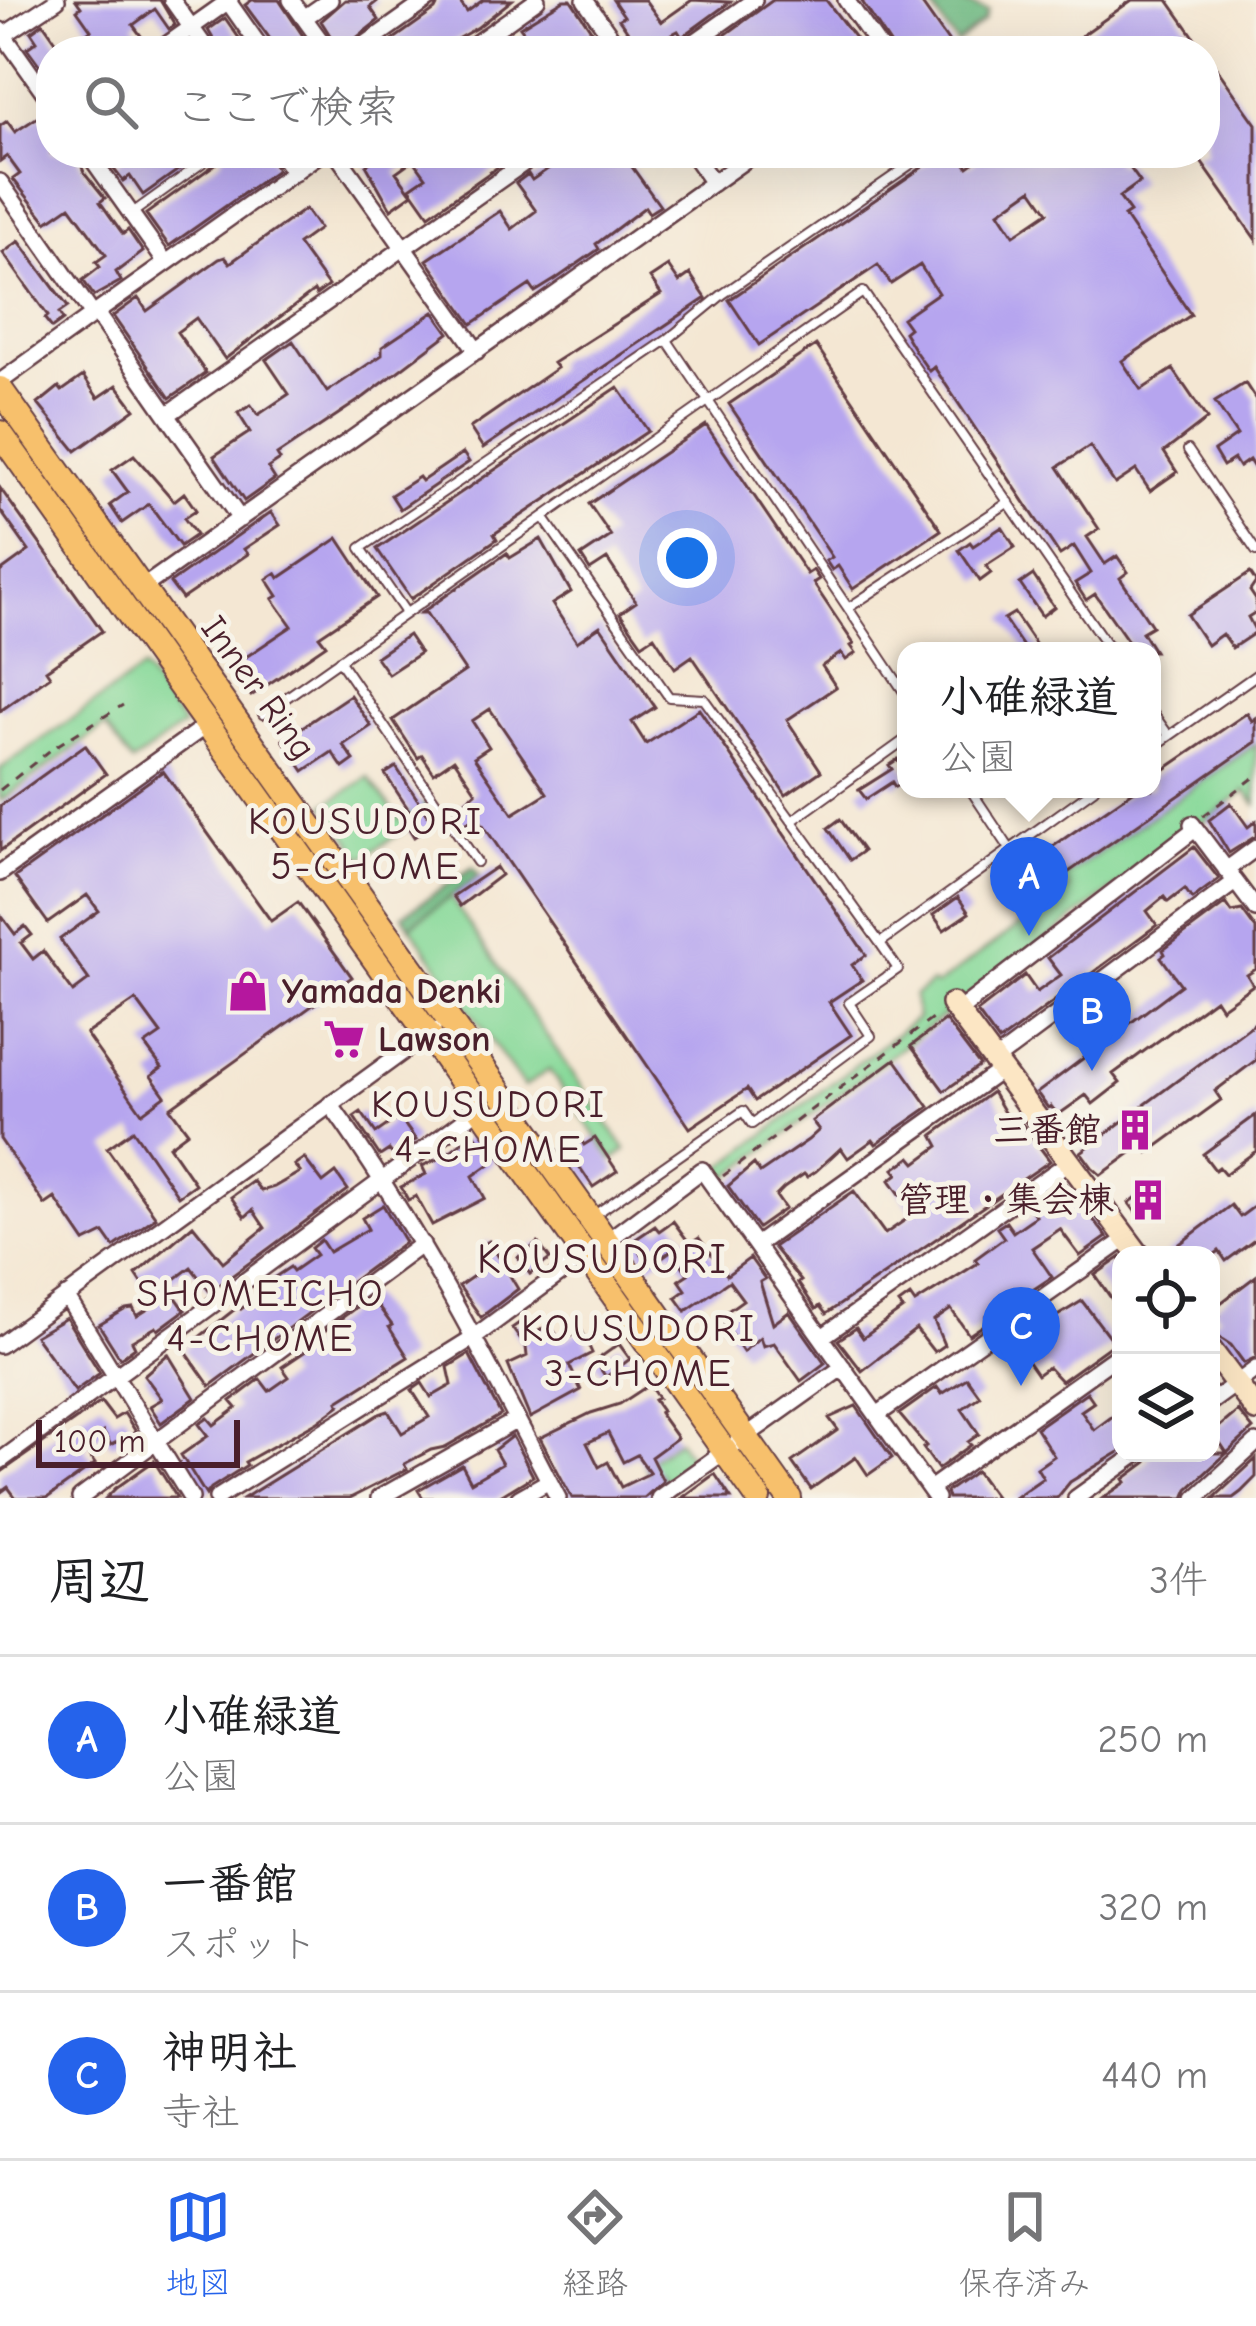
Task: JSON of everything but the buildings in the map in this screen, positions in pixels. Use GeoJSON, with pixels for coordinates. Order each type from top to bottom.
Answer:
{"type":"FeatureCollection","features":[{"type":"Feature","properties":{"kind":"main road","name":"Inner Ring"},"geometry":{"type":"LineString","coordinates":[[0,386],[607,1240],[735,1443],[758,1498]]}},
{"type":"Feature","properties":{"kind":"main road","name":"Inner Ring"},"geometry":{"type":"LineString","coordinates":[[0,433],[584,1256],[735,1443],[789,1498]]}},
{"type":"Feature","properties":{"kind":"street"},"geometry":{"type":"LineString","coordinates":[[36,82],[2,36],[57,0]]}},
{"type":"Feature","properties":{"kind":"street"},"geometry":{"type":"LineString","coordinates":[[172,0],[197,36]]}},
{"type":"Feature","properties":{"kind":"street"},"geometry":{"type":"LineString","coordinates":[[180,36],[228,0],[253,36]]}},
{"type":"Feature","properties":{"kind":"street"},"geometry":{"type":"LineString","coordinates":[[291,0],[317,36]]}},
{"type":"Feature","properties":{"kind":"street"},"geometry":{"type":"LineString","coordinates":[[304,18],[330,0]]}},
{"type":"Feature","properties":{"kind":"street"},"geometry":{"type":"LineString","coordinates":[[377,36],[428,0]]}},
{"type":"Feature","properties":{"kind":"street"},"geometry":{"type":"LineString","coordinates":[[486,36],[536,0]]}},
{"type":"Feature","properties":{"kind":"street"},"geometry":{"type":"LineString","coordinates":[[585,0],[610,36]]}},
{"type":"Feature","properties":{"kind":"street"},"geometry":{"type":"LineString","coordinates":[[703,36],[754,0]]}},
{"type":"Feature","properties":{"kind":"street"},"geometry":{"type":"LineString","coordinates":[[847,0],[872,36]]}},
{"type":"Feature","properties":{"kind":"street"},"geometry":{"type":"LineString","coordinates":[[98,168],[166,263]]}},
{"type":"Feature","properties":{"kind":"street"},"geometry":{"type":"LineString","coordinates":[[290,168],[294,173]]}},
{"type":"Feature","properties":{"kind":"street"},"geometry":{"type":"LineString","coordinates":[[0,386],[301,168]]}},
{"type":"Feature","properties":{"kind":"street"},"geometry":{"type":"LineString","coordinates":[[347,168],[477,351]]}},
{"type":"Feature","properties":{"kind":"street"},"geometry":{"type":"LineString","coordinates":[[167,416],[517,168]]}},
{"type":"Feature","properties":{"kind":"street"},"geometry":{"type":"LineString","coordinates":[[702,168],[712,183]]}},
{"type":"Feature","properties":{"kind":"street"},"geometry":{"type":"LineString","coordinates":[[142,588],[734,168]]}},
{"type":"Feature","properties":{"kind":"street"},"geometry":{"type":"LineString","coordinates":[[0,182],[240,519]]}},
{"type":"Feature","properties":{"kind":"street"},"geometry":{"type":"LineString","coordinates":[[0,874],[208,724]]}},
{"type":"Feature","properties":{"kind":"street"},"geometry":{"type":"LineString","coordinates":[[1133,1246],[955,1008],[1194,827],[1256,909]]}},
{"type":"Feature","properties":{"kind":"street"},"geometry":{"type":"LineString","coordinates":[[756,1245],[998,1065],[1231,876],[1256,848]]}},
{"type":"Feature","properties":{"kind":"street"},"geometry":{"type":"LineString","coordinates":[[0,1345],[449,1018]]}},
{"type":"Feature","properties":{"kind":"street"},"geometry":{"type":"LineString","coordinates":[[330,1104],[384,1179],[422,1244],[558,1498]]}},
{"type":"Feature","properties":{"kind":"street"},"geometry":{"type":"LineString","coordinates":[[0,1461],[479,1109]]}},
{"type":"Feature","properties":{"kind":"street"},"geometry":{"type":"LineString","coordinates":[[822,1337],[1070,1162]]}},
{"type":"Feature","properties":{"kind":"street"},"geometry":{"type":"LineString","coordinates":[[607,1240],[702,1170],[933,1493],[1120,1354]]}},
{"type":"Feature","properties":{"kind":"street"},"geometry":{"type":"LineString","coordinates":[[80,1498],[422,1244]]}},
{"type":"Feature","properties":{"kind":"street"},"geometry":{"type":"LineString","coordinates":[[217,1498],[474,1336],[584,1256]]}},
{"type":"Feature","properties":{"kind":"street"},"geometry":{"type":"LineString","coordinates":[[877,1415],[1112,1260]]}},
{"type":"Feature","properties":{"kind":"street"},"geometry":{"type":"LineString","coordinates":[[66,1296],[191,1498]]}},
{"type":"Feature","properties":{"kind":"street"},"geometry":{"type":"LineString","coordinates":[[1214,1354],[1256,1410]]}},
{"type":"Feature","properties":{"kind":"street"},"geometry":{"type":"LineString","coordinates":[[659,1498],[843,1367]]}},
{"type":"Feature","properties":{"kind":"street"},"geometry":{"type":"LineString","coordinates":[[1220,1396],[1256,1369]]}},
{"type":"Feature","properties":{"kind":"street"},"geometry":{"type":"LineString","coordinates":[[379,1498],[518,1420]]}},
{"type":"Feature","properties":{"kind":"street"},"geometry":{"type":"LineString","coordinates":[[1196,1498],[1256,1442]]}},
{"type":"Feature","properties":{"kind":"street"},"geometry":{"type":"LineString","coordinates":[[1076,1498],[1126,1462]]}},
{"type":"Feature","properties":{"kind":"street"},"geometry":{"type":"LineString","coordinates":[[519,1498],[549,1480]]}},
{"type":"Feature","properties":{"kind":"lane"},"geometry":{"type":"LineString","coordinates":[[131,214],[195,168]]}},
{"type":"Feature","properties":{"kind":"lane"},"geometry":{"type":"LineString","coordinates":[[406,613],[361,548],[667,340],[723,294],[905,168]]}},
{"type":"Feature","properties":{"kind":"lane"},"geometry":{"type":"LineString","coordinates":[[263,714],[863,292],[1105,642]]}},
{"type":"Feature","properties":{"kind":"lane"},"geometry":{"type":"LineString","coordinates":[[667,340],[897,681]]}},
{"type":"Feature","properties":{"kind":"lane"},"geometry":{"type":"LineString","coordinates":[[1188,450],[1256,551]]}},
{"type":"Feature","properties":{"kind":"lane"},"geometry":{"type":"LineString","coordinates":[[848,608],[1009,502]]}},
{"type":"Feature","properties":{"kind":"lane"},"geometry":{"type":"LineString","coordinates":[[543,518],[669,698],[704,699],[898,969],[849,1003],[871,1036],[752,1124],[742,1112],[590,1218]]}},
{"type":"Feature","properties":{"kind":"lane"},"geometry":{"type":"LineString","coordinates":[[339,660],[477,862]]}},
{"type":"Feature","properties":{"kind":"lane"},"geometry":{"type":"LineString","coordinates":[[1161,741],[1256,675]]}},
{"type":"Feature","properties":{"kind":"lane"},"geometry":{"type":"LineString","coordinates":[[1161,726],[1168,736]]}},
{"type":"Feature","properties":{"kind":"lane"},"geometry":{"type":"LineString","coordinates":[[792,821],[897,746]]}},
{"type":"Feature","properties":{"kind":"lane"},"geometry":{"type":"LineString","coordinates":[[976,798],[1010,849]]}},
{"type":"Feature","properties":{"kind":"lane"},"geometry":{"type":"LineString","coordinates":[[880,943],[1081,798]]}},
{"type":"Feature","properties":{"kind":"path"},"geometry":{"type":"LineString","coordinates":[[0,790],[53,748],[123,705]]}},
{"type":"Feature","properties":{"kind":"green space"},"geometry":{"type":"Polygon","coordinates":[[[927,0],[953,0],[988,11],[966,36],[952,36],[927,0]]]}},
{"type":"Feature","properties":{"kind":"green space"},"geometry":{"type":"Polygon","coordinates":[[[143,669],[183,726],[132,763],[105,726],[0,801],[0,769],[143,669]]]}},
{"type":"Feature","properties":{"kind":"green space"},"geometry":{"type":"Polygon","coordinates":[[[1256,744],[1256,804],[1245,791],[723,1181],[714,1173],[917,1018],[914,996],[932,983],[936,986],[1069,889],[1063,878],[1256,744]]]}},
{"type":"Feature","properties":{"kind":"green space"},"geometry":{"type":"Polygon","coordinates":[[[368,777],[400,820],[426,802],[432,811],[363,858],[325,805],[368,777]]]}},
{"type":"Feature","properties":{"kind":"green space"},"geometry":{"type":"Polygon","coordinates":[[[473,867],[479,876],[410,926],[403,915],[473,867]]]}},
{"type":"Feature","properties":{"kind":"green space"},"geometry":{"type":"Polygon","coordinates":[[[450,897],[626,1150],[613,1160],[549,1070],[524,1087],[410,926],[450,897]]]}},
{"type":"Feature","properties":{"kind":"green space"},"geometry":{"type":"Polygon","coordinates":[[[678,1440],[695,1465],[668,1484],[659,1472],[650,1476],[644,1465],[678,1440]]]}},
{"type":"Feature","properties":{"kind":"place","name":"小碓緑道"},"geometry":{"type":"Point","coordinates":[1029,936]}},
{"type":"Feature","properties":{"kind":"place","name":"Yamada Denki"},"geometry":{"type":"Point","coordinates":[248,991]}},
{"type":"Feature","properties":{"kind":"place","name":"Lawson"},"geometry":{"type":"Point","coordinates":[344,1039]}},
{"type":"Feature","properties":{"kind":"place","name":"一番館"},"geometry":{"type":"Point","coordinates":[1092,1071]}},
{"type":"Feature","properties":{"kind":"place","name":"三番館"},"geometry":{"type":"Point","coordinates":[1135,1130]}},
{"type":"Feature","properties":{"kind":"place","name":"管理・集会棟"},"geometry":{"type":"Point","coordinates":[1148,1200]}},
{"type":"Feature","properties":{"kind":"place","name":"神明社"},"geometry":{"type":"Point","coordinates":[1021,1386]}},
{"type":"Feature","properties":{"kind":"district","name":"KOUSUDORI 5-CHOME"},"geometry":{"type":"Point","coordinates":[366,844]}},
{"type":"Feature","properties":{"kind":"district","name":"KOUSUDORI 4-CHOME"},"geometry":{"type":"Point","coordinates":[489,1126]}},
{"type":"Feature","properties":{"kind":"district","name":"KOUSUDORI"},"geometry":{"type":"Point","coordinates":[603,1259]}},
{"type":"Feature","properties":{"kind":"district","name":"SHOMEICHO 4-CHOME"},"geometry":{"type":"Point","coordinates":[261,1316]}},
{"type":"Feature","properties":{"kind":"district","name":"KOUSUDORI 3-CHOME"},"geometry":{"type":"Point","coordinates":[639,1350]}}]}
